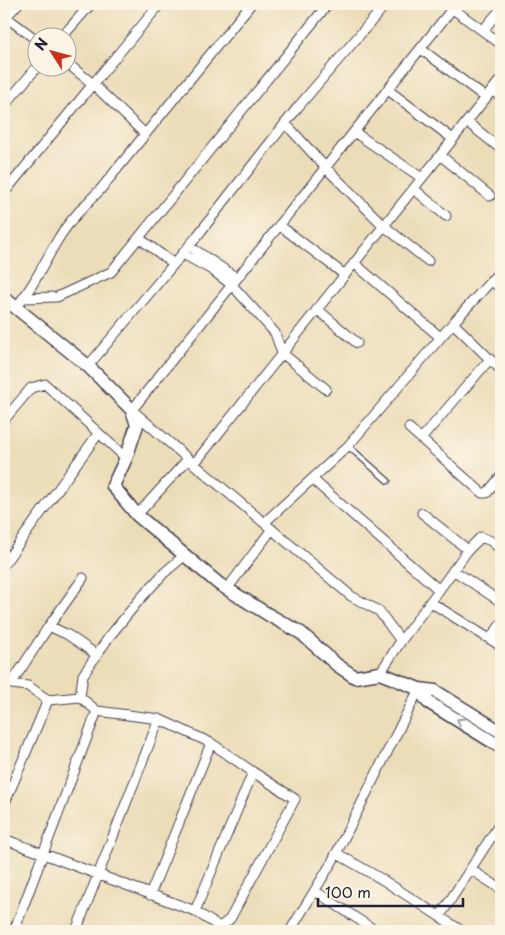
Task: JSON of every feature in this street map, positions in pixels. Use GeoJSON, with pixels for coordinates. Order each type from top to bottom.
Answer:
{"type":"FeatureCollection","features":[{"type":"Feature","properties":{"kind":"street"},"geometry":{"type":"LineString","coordinates":[[18,4],[5,19],[28,34]]}},
{"type":"Feature","properties":{"kind":"street"},"geometry":{"type":"LineString","coordinates":[[70,28],[90,4]]}},
{"type":"Feature","properties":{"kind":"street"},"geometry":{"type":"LineString","coordinates":[[4,193],[160,4]]}},
{"type":"Feature","properties":{"kind":"street"},"geometry":{"type":"LineString","coordinates":[[15,308],[43,268],[57,240],[76,214],[100,190],[251,4]]}},
{"type":"Feature","properties":{"kind":"street"},"geometry":{"type":"LineString","coordinates":[[23,298],[57,297],[112,272],[328,4]]}},
{"type":"Feature","properties":{"kind":"street"},"geometry":{"type":"LineString","coordinates":[[88,366],[186,250],[285,123],[386,4]]}},
{"type":"Feature","properties":{"kind":"street"},"geometry":{"type":"LineString","coordinates":[[132,410],[454,6],[501,44]]}},
{"type":"Feature","properties":{"kind":"street"},"geometry":{"type":"LineString","coordinates":[[483,30],[501,9]]}},
{"type":"Feature","properties":{"kind":"street"},"geometry":{"type":"LineString","coordinates":[[421,49],[489,94],[501,97]]}},
{"type":"Feature","properties":{"kind":"street"},"geometry":{"type":"LineString","coordinates":[[78,72],[94,84],[146,134]]}},
{"type":"Feature","properties":{"kind":"street"},"geometry":{"type":"LineString","coordinates":[[4,106],[28,78]]}},
{"type":"Feature","properties":{"kind":"street"},"geometry":{"type":"LineString","coordinates":[[137,515],[191,462],[282,353],[501,79]]}},
{"type":"Feature","properties":{"kind":"street"},"geometry":{"type":"LineString","coordinates":[[388,90],[453,139]]}},
{"type":"Feature","properties":{"kind":"street"},"geometry":{"type":"LineString","coordinates":[[467,122],[501,149]]}},
{"type":"Feature","properties":{"kind":"street"},"geometry":{"type":"LineString","coordinates":[[285,123],[326,168],[384,226],[428,261]]}},
{"type":"Feature","properties":{"kind":"street"},"geometry":{"type":"LineString","coordinates":[[354,132],[422,178]]}},
{"type":"Feature","properties":{"kind":"street"},"geometry":{"type":"LineString","coordinates":[[440,155],[490,196]]}},
{"type":"Feature","properties":{"kind":"street"},"geometry":{"type":"LineString","coordinates":[[414,189],[446,216]]}},
{"type":"Feature","properties":{"kind":"street"},"geometry":{"type":"LineString","coordinates":[[279,225],[344,275]]}},
{"type":"Feature","properties":{"kind":"street"},"geometry":{"type":"LineString","coordinates":[[139,238],[174,264]]}},
{"type":"Feature","properties":{"kind":"street"},"geometry":{"type":"LineString","coordinates":[[186,250],[212,270],[234,282],[275,333],[282,353],[326,389]]}},
{"type":"Feature","properties":{"kind":"street"},"geometry":{"type":"LineString","coordinates":[[354,263],[440,338]]}},
{"type":"Feature","properties":{"kind":"street"},"geometry":{"type":"LineString","coordinates":[[227,589],[268,526],[312,479],[348,446],[501,270]]}},
{"type":"Feature","properties":{"kind":"street"},"geometry":{"type":"LineString","coordinates":[[491,280],[501,289]]}},
{"type":"Feature","properties":{"kind":"street"},"geometry":{"type":"LineString","coordinates":[[4,298],[88,366],[132,410],[191,462],[351,596],[379,611],[401,641]]}},
{"type":"Feature","properties":{"kind":"street"},"geometry":{"type":"LineString","coordinates":[[317,309],[357,343]]}},
{"type":"Feature","properties":{"kind":"street"},"geometry":{"type":"LineString","coordinates":[[453,323],[501,370]]}},
{"type":"Feature","properties":{"kind":"street"},"geometry":{"type":"LineString","coordinates":[[421,439],[490,359]]}},
{"type":"Feature","properties":{"kind":"street"},"geometry":{"type":"LineString","coordinates":[[4,420],[31,388],[44,384],[126,458]]}},
{"type":"Feature","properties":{"kind":"street"},"geometry":{"type":"LineString","coordinates":[[132,410],[137,425],[126,458],[113,486],[137,515],[227,589],[301,632],[337,665],[355,677],[380,673],[419,689],[435,691],[501,732]]}},
{"type":"Feature","properties":{"kind":"street"},"geometry":{"type":"LineString","coordinates":[[410,428],[482,493],[487,493],[501,476]]}},
{"type":"Feature","properties":{"kind":"street"},"geometry":{"type":"LineString","coordinates":[[4,564],[6,554],[98,434]]}},
{"type":"Feature","properties":{"kind":"street"},"geometry":{"type":"LineString","coordinates":[[312,479],[439,590]]}},
{"type":"Feature","properties":{"kind":"street"},"geometry":{"type":"LineString","coordinates":[[422,513],[468,550]]}},
{"type":"Feature","properties":{"kind":"street"},"geometry":{"type":"LineString","coordinates":[[380,673],[401,641],[468,550],[482,537],[491,541],[501,550]]}},
{"type":"Feature","properties":{"kind":"street"},"geometry":{"type":"LineString","coordinates":[[80,697],[82,675],[140,599],[164,573],[185,556]]}},
{"type":"Feature","properties":{"kind":"street"},"geometry":{"type":"LineString","coordinates":[[453,570],[501,602]]}},
{"type":"Feature","properties":{"kind":"street"},"geometry":{"type":"LineString","coordinates":[[4,839],[195,911],[221,930],[230,920],[295,799],[211,743],[159,719],[97,711],[80,697],[48,700],[28,686],[8,684],[83,578]]}},
{"type":"Feature","properties":{"kind":"street"},"geometry":{"type":"LineString","coordinates":[[430,602],[501,646]]}},
{"type":"Feature","properties":{"kind":"street"},"geometry":{"type":"LineString","coordinates":[[490,639],[501,624]]}},
{"type":"Feature","properties":{"kind":"street"},"geometry":{"type":"LineString","coordinates":[[49,626],[68,635],[97,655]]}},
{"type":"Feature","properties":{"kind":"street"},"geometry":{"type":"LineString","coordinates":[[419,689],[428,702],[501,747]]}},
{"type":"Feature","properties":{"kind":"street"},"geometry":{"type":"LineString","coordinates":[[290,931],[336,853],[419,689]]}},
{"type":"Feature","properties":{"kind":"street"},"geometry":{"type":"LineString","coordinates":[[4,805],[48,700]]}},
{"type":"Feature","properties":{"kind":"street"},"geometry":{"type":"LineString","coordinates":[[14,931],[97,711]]}},
{"type":"Feature","properties":{"kind":"street"},"geometry":{"type":"LineString","coordinates":[[79,930],[159,719]]}},
{"type":"Feature","properties":{"kind":"street"},"geometry":{"type":"LineString","coordinates":[[150,895],[211,743]]}},
{"type":"Feature","properties":{"kind":"street"},"geometry":{"type":"LineString","coordinates":[[195,911],[253,772]]}},
{"type":"Feature","properties":{"kind":"street"},"geometry":{"type":"LineString","coordinates":[[440,916],[501,822]]}},
{"type":"Feature","properties":{"kind":"street"},"geometry":{"type":"LineString","coordinates":[[336,853],[383,880],[462,931]]}},
{"type":"Feature","properties":{"kind":"street"},"geometry":{"type":"LineString","coordinates":[[470,869],[501,889]]}},
{"type":"Feature","properties":{"kind":"street"},"geometry":{"type":"LineString","coordinates":[[315,891],[376,931]]}},
{"type":"Feature","properties":{"kind":"lane"},"geometry":{"type":"LineString","coordinates":[[348,446],[388,481]]}}]}
